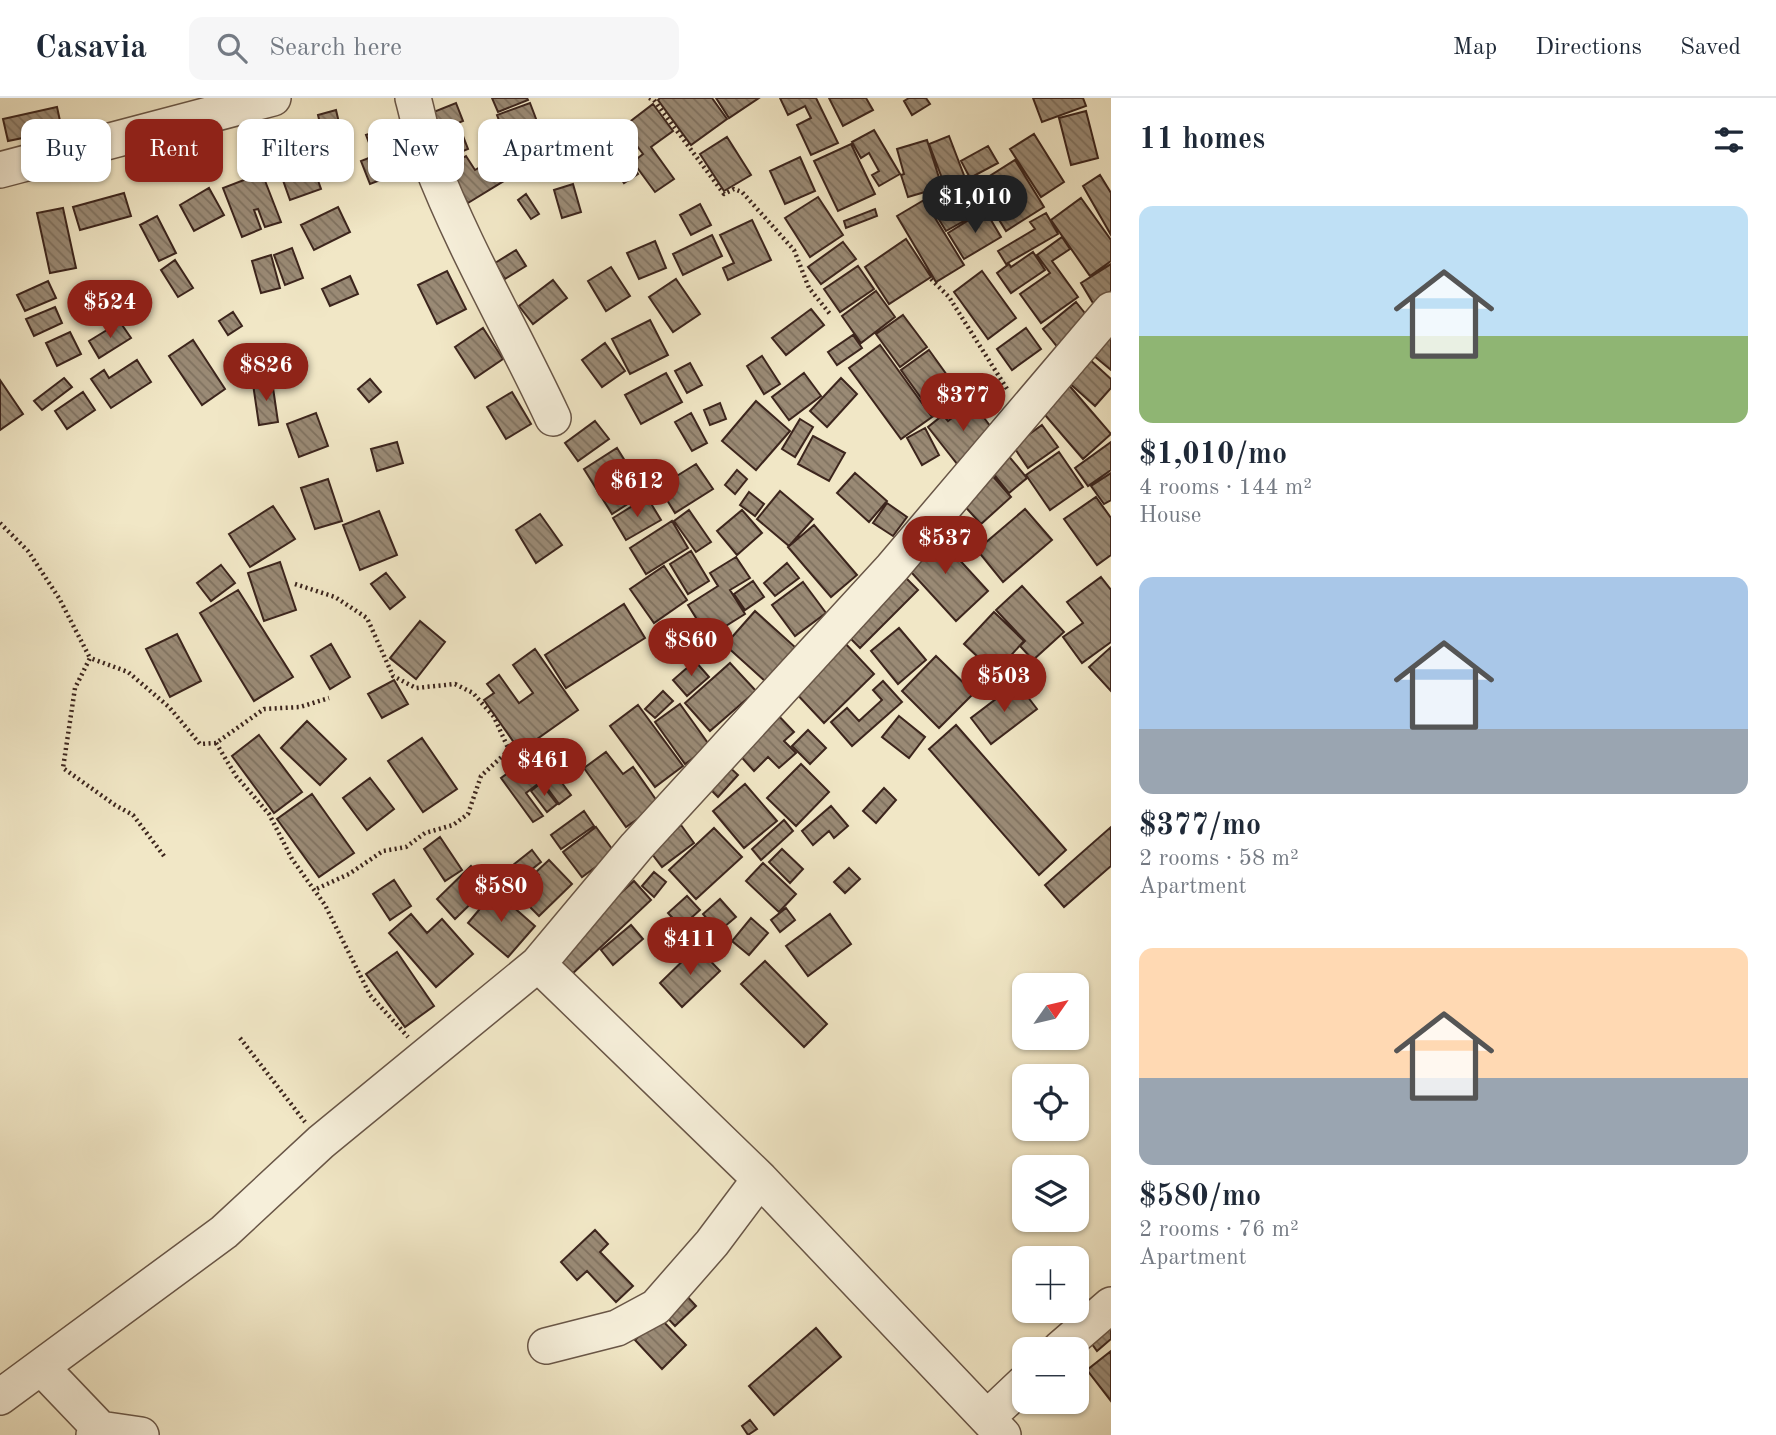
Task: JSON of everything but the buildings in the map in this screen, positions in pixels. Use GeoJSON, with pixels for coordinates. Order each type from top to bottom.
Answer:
{"type":"FeatureCollection","features":[{"type":"Feature","properties":{"kind":"street"},"geometry":{"type":"LineString","coordinates":[[0,170],[273,98]]}},
{"type":"Feature","properties":{"kind":"street"},"geometry":{"type":"LineString","coordinates":[[413,98],[429,159],[470,252],[523,352],[553,418]]}},
{"type":"Feature","properties":{"kind":"street"},"geometry":{"type":"LineString","coordinates":[[0,1396],[224,1232],[321,1142],[538,964],[636,848],[892,568],[1111,310]]}},
{"type":"Feature","properties":{"kind":"street"},"geometry":{"type":"LineString","coordinates":[[538,964],[760,1179],[995,1426],[1012,1401]]}},
{"type":"Feature","properties":{"kind":"street"},"geometry":{"type":"LineString","coordinates":[[546,1346],[617,1328],[656,1307],[712,1243],[760,1179]]}},
{"type":"Feature","properties":{"kind":"street"},"geometry":{"type":"LineString","coordinates":[[1074,1337],[1111,1304]]}},
{"type":"Feature","properties":{"kind":"street"},"geometry":{"type":"LineString","coordinates":[[41,1367],[100,1433],[141,1435]]}},
{"type":"Feature","properties":{"kind":"path"},"geometry":{"type":"LineString","coordinates":[[649,98],[724,194],[734,190],[742,192],[794,250],[809,288],[830,314]]}},
{"type":"Feature","properties":{"kind":"path"},"geometry":{"type":"LineString","coordinates":[[931,279],[949,297],[1002,385],[1027,410]]}},
{"type":"Feature","properties":{"kind":"path"},"geometry":{"type":"LineString","coordinates":[[0,523],[28,551],[51,586],[90,658],[128,672],[169,707],[200,744],[216,743],[264,709],[300,707],[329,698]]}},
{"type":"Feature","properties":{"kind":"path"},"geometry":{"type":"LineString","coordinates":[[295,584],[335,597],[367,618],[393,676],[416,688],[454,684],[473,693],[494,718],[509,750],[481,776],[468,814],[453,825],[425,832],[406,847],[383,851],[349,874],[314,890]]}},
{"type":"Feature","properties":{"kind":"path"},"geometry":{"type":"LineString","coordinates":[[90,658],[75,688],[63,768],[133,815],[164,856]]}},
{"type":"Feature","properties":{"kind":"path"},"geometry":{"type":"LineString","coordinates":[[216,743],[236,776],[269,814],[292,859],[325,905],[370,995],[425,1056]]}},
{"type":"Feature","properties":{"kind":"path"},"geometry":{"type":"LineString","coordinates":[[240,1038],[321,1142]]}}]}
